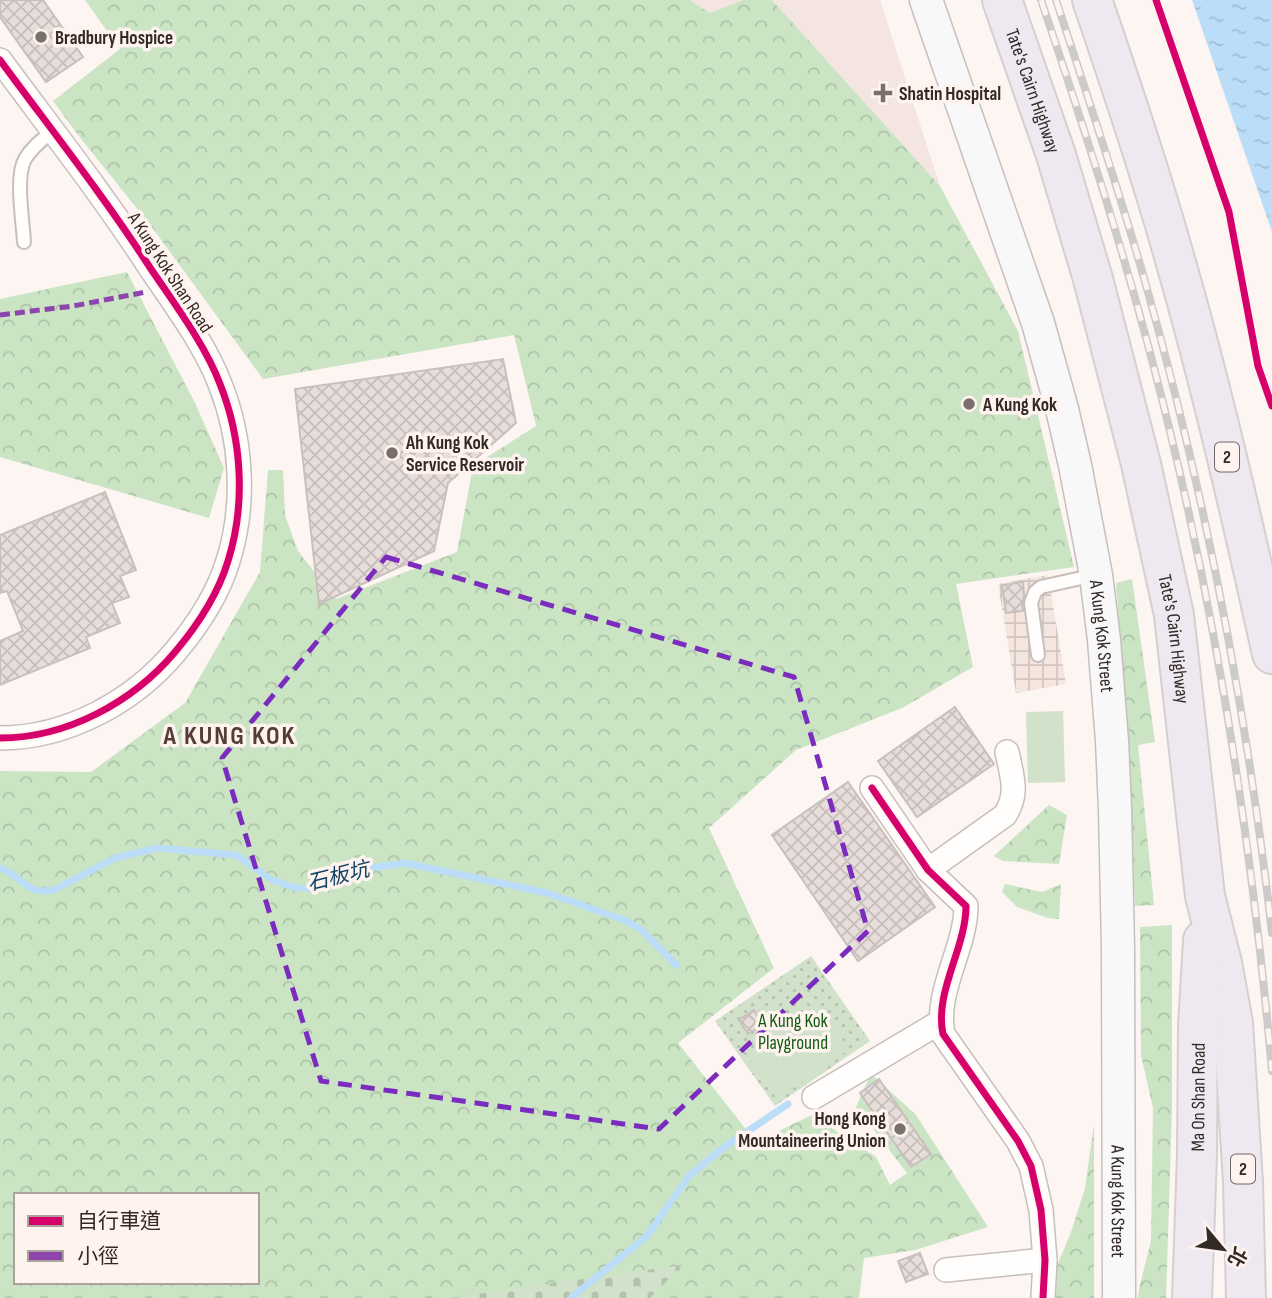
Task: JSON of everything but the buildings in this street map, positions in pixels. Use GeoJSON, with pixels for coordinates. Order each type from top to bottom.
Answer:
{"type":"FeatureCollection","features":[{"type":"Feature","properties":{"kind":"highway","name":"Tate's Cairn Highway"},"geometry":{"type":"LineString","coordinates":[[1002,0],[1056,155],[1117,368],[1174,615],[1205,896],[1222,963],[1233,1023],[1243,1182],[1246,1298]]}},
{"type":"Feature","properties":{"kind":"highway","name":"2"},"geometry":{"type":"LineString","coordinates":[[1092,0],[1180,274],[1219,424],[1272,654]]}},
{"type":"Feature","properties":{"kind":"highway","name":"Ma On Shan Road"},"geometry":{"type":"LineString","coordinates":[[1192,1298],[1198,1026],[1205,896]]}},
{"type":"Feature","properties":{"kind":"main road","name":"A Kung Kok Street"},"geometry":{"type":"LineString","coordinates":[[926,0],[1038,323],[1075,465],[1096,575],[1105,653],[1115,809],[1119,1298]]}},
{"type":"Feature","properties":{"kind":"street","name":"A Kung Kok Shan Road"},"geometry":{"type":"LineString","coordinates":[[0,60],[130,236],[197,338],[220,383],[234,433],[240,481],[228,562],[211,599],[187,637],[160,670],[97,714],[55,731],[0,738]]}},
{"type":"Feature","properties":{"kind":"street"},"geometry":{"type":"LineString","coordinates":[[928,870],[1005,815],[1013,803],[1014,788],[1007,752]]}},
{"type":"Feature","properties":{"kind":"street"},"geometry":{"type":"LineString","coordinates":[[872,788],[928,870],[966,906],[966,919],[940,1022],[943,1034],[1018,1142],[1031,1166],[1041,1210],[1045,1260],[1043,1298]]}},
{"type":"Feature","properties":{"kind":"street"},"geometry":{"type":"LineString","coordinates":[[814,1097],[940,1022]]}},
{"type":"Feature","properties":{"kind":"street"},"geometry":{"type":"LineString","coordinates":[[946,1270],[1045,1260]]}},
{"type":"Feature","properties":{"kind":"lane"},"geometry":{"type":"LineString","coordinates":[[24,242],[20,177],[24,161],[35,146],[53,131]]}},
{"type":"Feature","properties":{"kind":"lane"},"geometry":{"type":"LineString","coordinates":[[1038,655],[1031,603],[1035,592],[1041,587],[1096,575]]}},
{"type":"Feature","properties":{"kind":"highlighted area"},"geometry":{"type":"Polygon","coordinates":[[[386,557],[794,677],[868,931],[659,1129],[321,1081],[222,758],[386,557]]]}},
{"type":"Feature","properties":{"kind":"shaded area"},"geometry":{"type":"Polygon","coordinates":[[[690,0],[743,0],[710,13],[690,0]]]}},
{"type":"Feature","properties":{"kind":"shaded area","name":"Shatin Hospital"},"geometry":{"type":"Polygon","coordinates":[[[772,0],[880,0],[940,186],[772,0]]]}},
{"type":"Feature","properties":{"kind":"shaded area"},"geometry":{"type":"Polygon","coordinates":[[[1048,575],[1066,684],[1016,693],[998,584],[1048,575]]]}},
{"type":"Feature","properties":{"kind":"green space"},"geometry":{"type":"Polygon","coordinates":[[[85,0],[690,0],[710,13],[743,0],[772,0],[940,186],[1018,331],[1074,567],[956,584],[973,667],[902,708],[796,750],[709,828],[774,968],[678,1043],[756,1142],[812,1115],[876,1157],[890,1185],[907,1173],[856,1107],[871,1074],[916,1115],[988,1227],[915,1250],[864,1258],[859,1298],[0,1298],[0,771],[91,772],[185,703],[260,572],[268,470],[283,470],[285,515],[298,551],[336,599],[457,552],[473,466],[536,426],[514,335],[263,379],[151,226],[53,101],[120,49],[85,0]]]}},
{"type":"Feature","properties":{"kind":"green space"},"geometry":{"type":"Polygon","coordinates":[[[127,272],[195,403],[224,468],[209,518],[0,457],[0,299],[127,272]]]}},
{"type":"Feature","properties":{"kind":"green space"},"geometry":{"type":"Polygon","coordinates":[[[1132,579],[1155,742],[1138,745],[1154,905],[1135,906],[1128,745],[1116,583],[1132,579]]]}},
{"type":"Feature","properties":{"kind":"green space"},"geometry":{"type":"Polygon","coordinates":[[[1063,711],[1065,782],[1028,783],[1026,712],[1063,711]]]}},
{"type":"Feature","properties":{"kind":"green space"},"geometry":{"type":"Polygon","coordinates":[[[1049,805],[1067,815],[1059,864],[1003,861],[994,856],[1049,805]]]}},
{"type":"Feature","properties":{"kind":"green space"},"geometry":{"type":"Polygon","coordinates":[[[1005,884],[1042,892],[1061,884],[1059,919],[1017,907],[1002,892],[1005,884]]]}},
{"type":"Feature","properties":{"kind":"green space"},"geometry":{"type":"Polygon","coordinates":[[[1172,925],[1172,1108],[1166,1298],[1138,1298],[1151,1241],[1153,1108],[1141,1055],[1140,927],[1172,925]]]}},
{"type":"Feature","properties":{"kind":"green space","name":"A Kung Kok Playground"},"geometry":{"type":"Polygon","coordinates":[[[811,956],[870,1041],[775,1106],[715,1021],[811,956]]]}},
{"type":"Feature","properties":{"kind":"green space"},"geometry":{"type":"Polygon","coordinates":[[[818,1003],[849,1050],[777,1099],[746,1053],[818,1003]]]}},
{"type":"Feature","properties":{"kind":"green space"},"geometry":{"type":"Polygon","coordinates":[[[1094,1124],[1094,1298],[1056,1298],[1057,1266],[1085,1188],[1094,1124]]]}},
{"type":"Feature","properties":{"kind":"green space"},"geometry":{"type":"Polygon","coordinates":[[[682,1265],[650,1298],[450,1298],[682,1265]]]}},
{"type":"Feature","properties":{"kind":"water"},"geometry":{"type":"Polygon","coordinates":[[[1192,0],[1272,0],[1272,232],[1192,0]]]}},
{"type":"Feature","properties":{"kind":"waterway","name":"石板坑"},"geometry":{"type":"LineString","coordinates":[[0,868],[36,890],[54,890],[115,858],[157,848],[236,855],[272,880],[296,888],[308,888],[349,871],[406,863],[547,893],[627,921],[642,930],[676,965]]}},
{"type":"Feature","properties":{"kind":"waterway"},"geometry":{"type":"LineString","coordinates":[[571,1298],[647,1236],[689,1176],[723,1148],[788,1104]]}},
{"type":"Feature","properties":{"kind":"railway"},"geometry":{"type":"LineString","coordinates":[[1041,0],[1128,272],[1175,451],[1194,539],[1228,715],[1253,893],[1272,1071]]}},
{"type":"Feature","properties":{"kind":"railway"},"geometry":{"type":"LineString","coordinates":[[1056,0],[1134,243],[1166,359],[1205,521],[1237,685],[1272,933]]}},
{"type":"Feature","properties":{"kind":"marked path"},"geometry":{"type":"LineString","coordinates":[[0,315],[73,306],[146,292]]}},
{"type":"Feature","properties":{"kind":"cycle path"},"geometry":{"type":"LineString","coordinates":[[1156,0],[1229,212],[1258,366],[1272,406]]}},
{"type":"Feature","properties":{"kind":"cycle path"},"geometry":{"type":"LineString","coordinates":[[0,60],[113,213],[206,354],[227,405],[239,472],[237,517],[228,561],[206,609],[175,652],[139,687],[97,714],[50,732],[0,738]]}},
{"type":"Feature","properties":{"kind":"cycle path"},"geometry":{"type":"LineString","coordinates":[[872,788],[928,870],[966,906],[965,922],[943,1002],[943,1034],[1018,1141],[1031,1166],[1041,1210],[1045,1260],[1043,1298]]}},
{"type":"Feature","properties":{"kind":"place","name":"Bradbury Hospice"},"geometry":{"type":"Point","coordinates":[41,37]}},
{"type":"Feature","properties":{"kind":"place","name":"Shatin Hospital"},"geometry":{"type":"Point","coordinates":[883,93]}},
{"type":"Feature","properties":{"kind":"place","name":"A Kung Kok"},"geometry":{"type":"Point","coordinates":[969,404]}},
{"type":"Feature","properties":{"kind":"place","name":"Ah Kung Kok Service Reservoir"},"geometry":{"type":"Point","coordinates":[392,453]}},
{"type":"Feature","properties":{"kind":"place","name":"Hong Kong Mountaineering Union"},"geometry":{"type":"Point","coordinates":[900,1129]}},
{"type":"Feature","properties":{"kind":"district","name":"A KUNG KOK"},"geometry":{"type":"Point","coordinates":[230,735]}}]}
